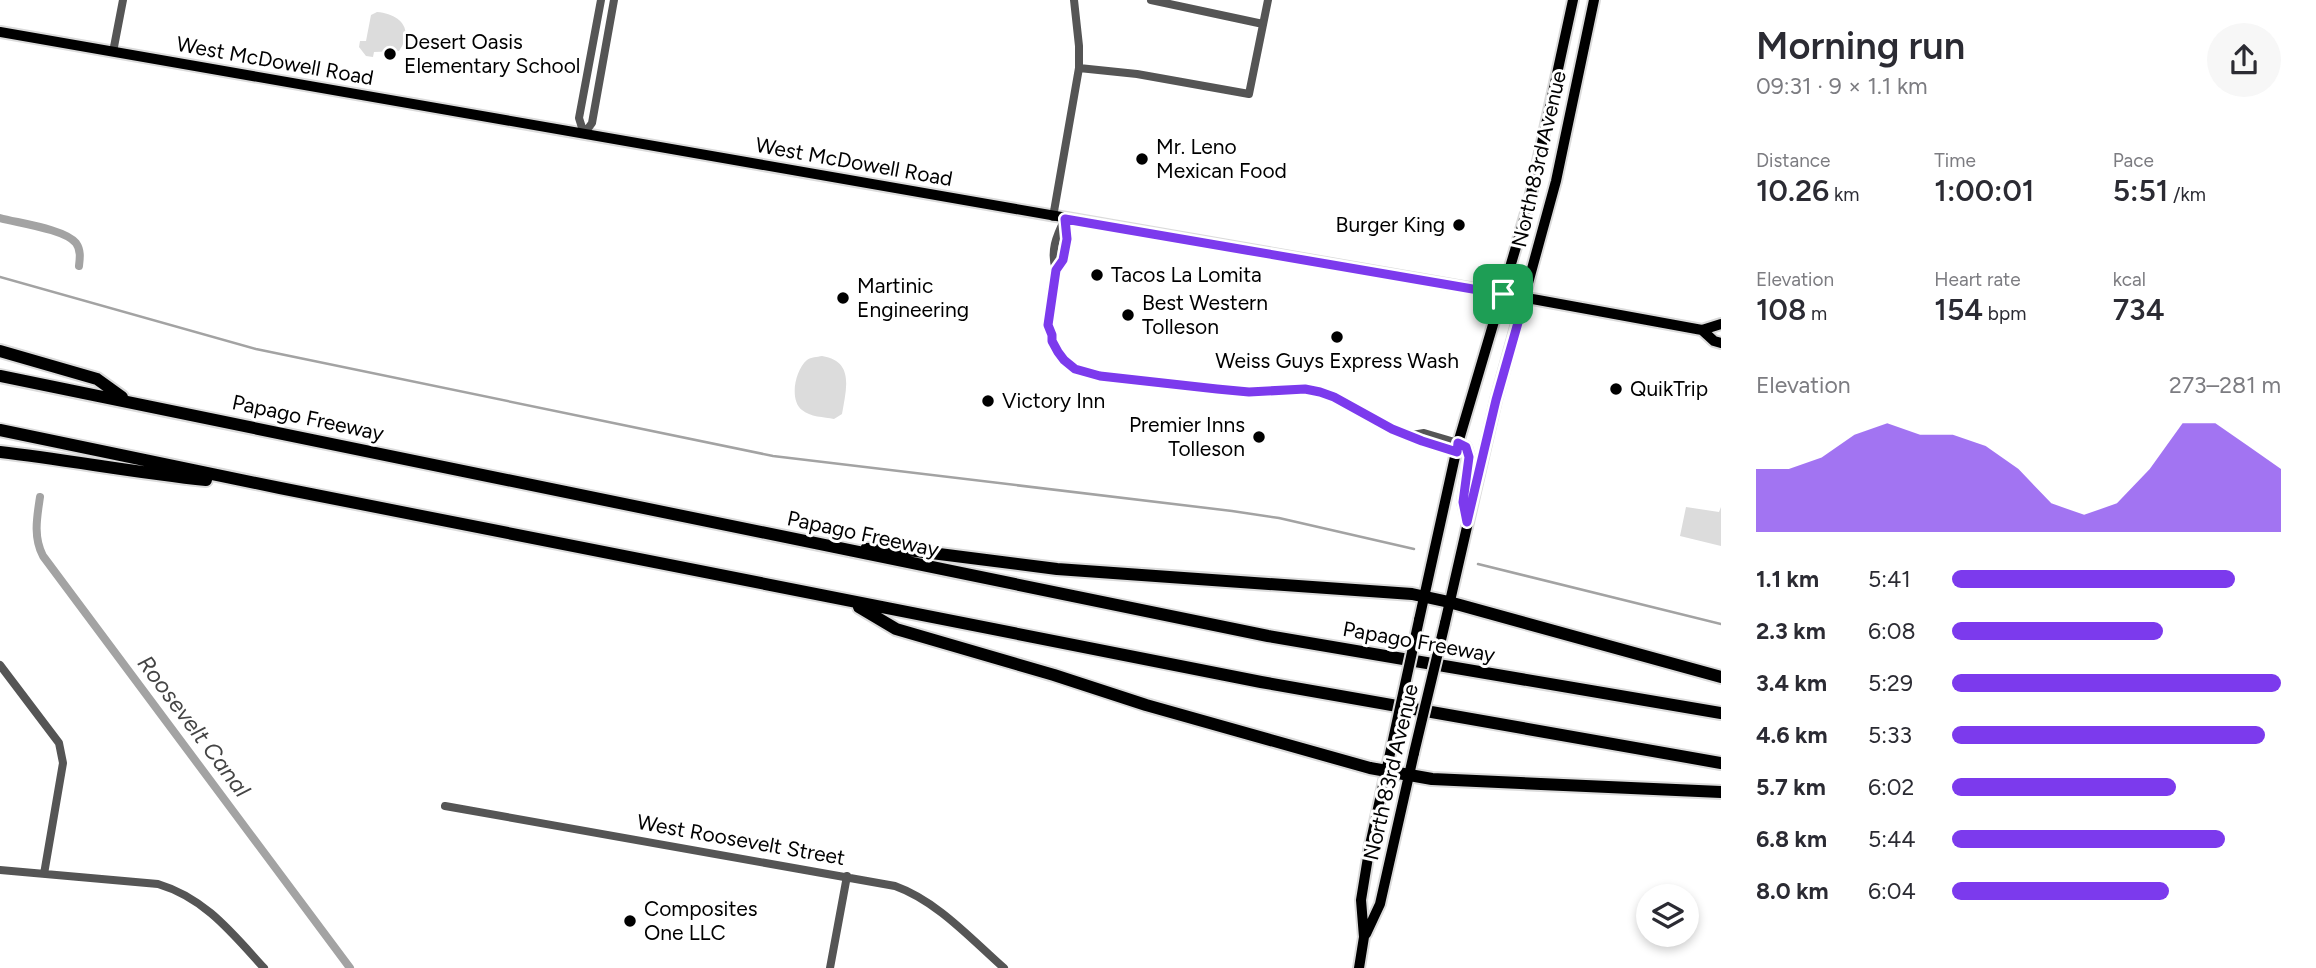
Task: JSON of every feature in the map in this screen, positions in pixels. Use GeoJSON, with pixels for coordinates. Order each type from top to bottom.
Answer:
{"type":"FeatureCollection","features":[{"type":"Feature","properties":{"kind":"highway"},"geometry":{"type":"LineString","coordinates":[[0,351],[97,379],[128,401]]}},
{"type":"Feature","properties":{"kind":"highway","name":"Papago Freeway"},"geometry":{"type":"LineString","coordinates":[[0,376],[1268,636],[1721,713]]}},
{"type":"Feature","properties":{"kind":"highway"},"geometry":{"type":"LineString","coordinates":[[0,430],[1261,682],[1721,764]]}},
{"type":"Feature","properties":{"kind":"highway"},"geometry":{"type":"LineString","coordinates":[[0,452],[67,460],[132,472],[280,488]]}},
{"type":"Feature","properties":{"kind":"highway"},"geometry":{"type":"LineString","coordinates":[[848,550],[892,548],[1057,569],[1424,597],[1721,677]]}},
{"type":"Feature","properties":{"kind":"highway"},"geometry":{"type":"LineString","coordinates":[[850,601],[896,629],[1146,705],[1385,772],[1408,776],[1721,792]]}},
{"type":"Feature","properties":{"kind":"main road","name":"North 83rd Avenue"},"geometry":{"type":"LineString","coordinates":[[1359,968],[1364,937],[1362,900],[1385,772],[1438,531],[1457,447],[1529,203],[1573,0]]}},
{"type":"Feature","properties":{"kind":"main road","name":"North 83rd Avenue"},"geometry":{"type":"LineString","coordinates":[[1364,937],[1380,904],[1496,400],[1564,148],[1592,0]]}},
{"type":"Feature","properties":{"kind":"main road","name":"West McDowell Road"},"geometry":{"type":"LineString","coordinates":[[0,32],[1702,330],[1721,324]]}},
{"type":"Feature","properties":{"kind":"main road","name":"West McDowell Road"},"geometry":{"type":"LineString","coordinates":[[1702,330],[1714,341],[1721,343]]}},
{"type":"Feature","properties":{"kind":"main road"},"geometry":{"type":"LineString","coordinates":[[1457,447],[1466,447],[1469,457],[1463,502],[1467,522]]}},
{"type":"Feature","properties":{"kind":"street"},"geometry":{"type":"LineString","coordinates":[[113,52],[123,0]]}},
{"type":"Feature","properties":{"kind":"street"},"geometry":{"type":"LineString","coordinates":[[584,134],[579,118],[601,0]]}},
{"type":"Feature","properties":{"kind":"street"},"geometry":{"type":"LineString","coordinates":[[584,134],[592,123],[614,0]]}},
{"type":"Feature","properties":{"kind":"street"},"geometry":{"type":"LineString","coordinates":[[1074,0],[1079,68],[1059,218],[1067,239],[1063,260],[1056,270],[1048,325],[1052,341],[1064,360],[1075,369],[1100,376],[1235,391],[1297,389],[1320,392],[1380,424],[1412,435],[1424,433],[1457,447]]}},
{"type":"Feature","properties":{"kind":"street"},"geometry":{"type":"LineString","coordinates":[[1151,0],[1263,24]]}},
{"type":"Feature","properties":{"kind":"street"},"geometry":{"type":"LineString","coordinates":[[1079,68],[1137,74],[1249,94],[1268,0]]}},
{"type":"Feature","properties":{"kind":"street"},"geometry":{"type":"LineString","coordinates":[[0,665],[59,743],[61,752],[63,763],[44,874]]}},
{"type":"Feature","properties":{"kind":"street","name":"West Roosevelt Street"},"geometry":{"type":"LineString","coordinates":[[445,806],[895,886],[920,897],[1004,968]]}},
{"type":"Feature","properties":{"kind":"street"},"geometry":{"type":"LineString","coordinates":[[0,870],[158,884],[179,890],[199,902],[264,968]]}},
{"type":"Feature","properties":{"kind":"street"},"geometry":{"type":"LineString","coordinates":[[830,968],[847,876]]}},
{"type":"Feature","properties":{"kind":"shaded area"},"geometry":{"type":"Polygon","coordinates":[[[377,12],[398,19],[403,24],[406,36],[399,51],[374,52],[373,57],[366,56],[359,47],[360,41],[366,41],[371,15],[377,12]]]}},
{"type":"Feature","properties":{"kind":"shaded area"},"geometry":{"type":"Polygon","coordinates":[[[822,356],[840,364],[846,378],[842,414],[834,419],[805,412],[796,399],[795,385],[799,371],[809,359],[822,356]]]}},
{"type":"Feature","properties":{"kind":"shaded area"},"geometry":{"type":"Polygon","coordinates":[[[1686,507],[1719,512],[1721,507],[1721,546],[1680,536],[1686,507]]]}},
{"type":"Feature","properties":{"kind":"waterway","name":"Roosevelt Canal"},"geometry":{"type":"LineString","coordinates":[[0,218],[52,230],[70,238],[79,248],[79,266]]}},
{"type":"Feature","properties":{"kind":"waterway"},"geometry":{"type":"LineString","coordinates":[[0,277],[256,349],[773,456],[1232,511],[1279,518],[1414,549]]}},
{"type":"Feature","properties":{"kind":"waterway","name":"Roosevelt Canal"},"geometry":{"type":"LineString","coordinates":[[40,497],[37,534],[43,556],[350,968]]}},
{"type":"Feature","properties":{"kind":"waterway"},"geometry":{"type":"LineString","coordinates":[[1478,564],[1721,624]]}},
{"type":"Feature","properties":{"kind":"place","name":"Desert Oasis Elementary School"},"geometry":{"type":"Point","coordinates":[390,54]}},
{"type":"Feature","properties":{"kind":"place","name":"Mr. Leno Mexican Food"},"geometry":{"type":"Point","coordinates":[1142,159]}},
{"type":"Feature","properties":{"kind":"place","name":"Burger King"},"geometry":{"type":"Point","coordinates":[1459,225]}},
{"type":"Feature","properties":{"kind":"place","name":"Tacos La Lomita"},"geometry":{"type":"Point","coordinates":[1097,275]}},
{"type":"Feature","properties":{"kind":"place","name":"Martinic Engineering"},"geometry":{"type":"Point","coordinates":[843,298]}},
{"type":"Feature","properties":{"kind":"place","name":"Best Western Tolleson"},"geometry":{"type":"Point","coordinates":[1128,315]}},
{"type":"Feature","properties":{"kind":"place","name":"Weiss Guys Express Wash"},"geometry":{"type":"Point","coordinates":[1337,337]}},
{"type":"Feature","properties":{"kind":"place","name":"QuikTrip"},"geometry":{"type":"Point","coordinates":[1616,389]}},
{"type":"Feature","properties":{"kind":"place","name":"Victory Inn"},"geometry":{"type":"Point","coordinates":[988,401]}},
{"type":"Feature","properties":{"kind":"place","name":"Premier Inns Tolleson"},"geometry":{"type":"Point","coordinates":[1259,437]}},
{"type":"Feature","properties":{"kind":"place","name":"Composites One LLC"},"geometry":{"type":"Point","coordinates":[630,921]}},
{"type":"Feature","properties":{"kind":"route"},"geometry":{"type":"LineString","coordinates":[[1065,219],[1503,294],[1525,298],[1496,400],[1467,522],[1463,502],[1469,457],[1463,444],[1458,443],[1457,452],[1422,441],[1380,424],[1334,397],[1305,389],[1235,391],[1086,373],[1075,369],[1064,360],[1052,341],[1048,325],[1056,270],[1063,260],[1068,236],[1065,219]]}}]}
